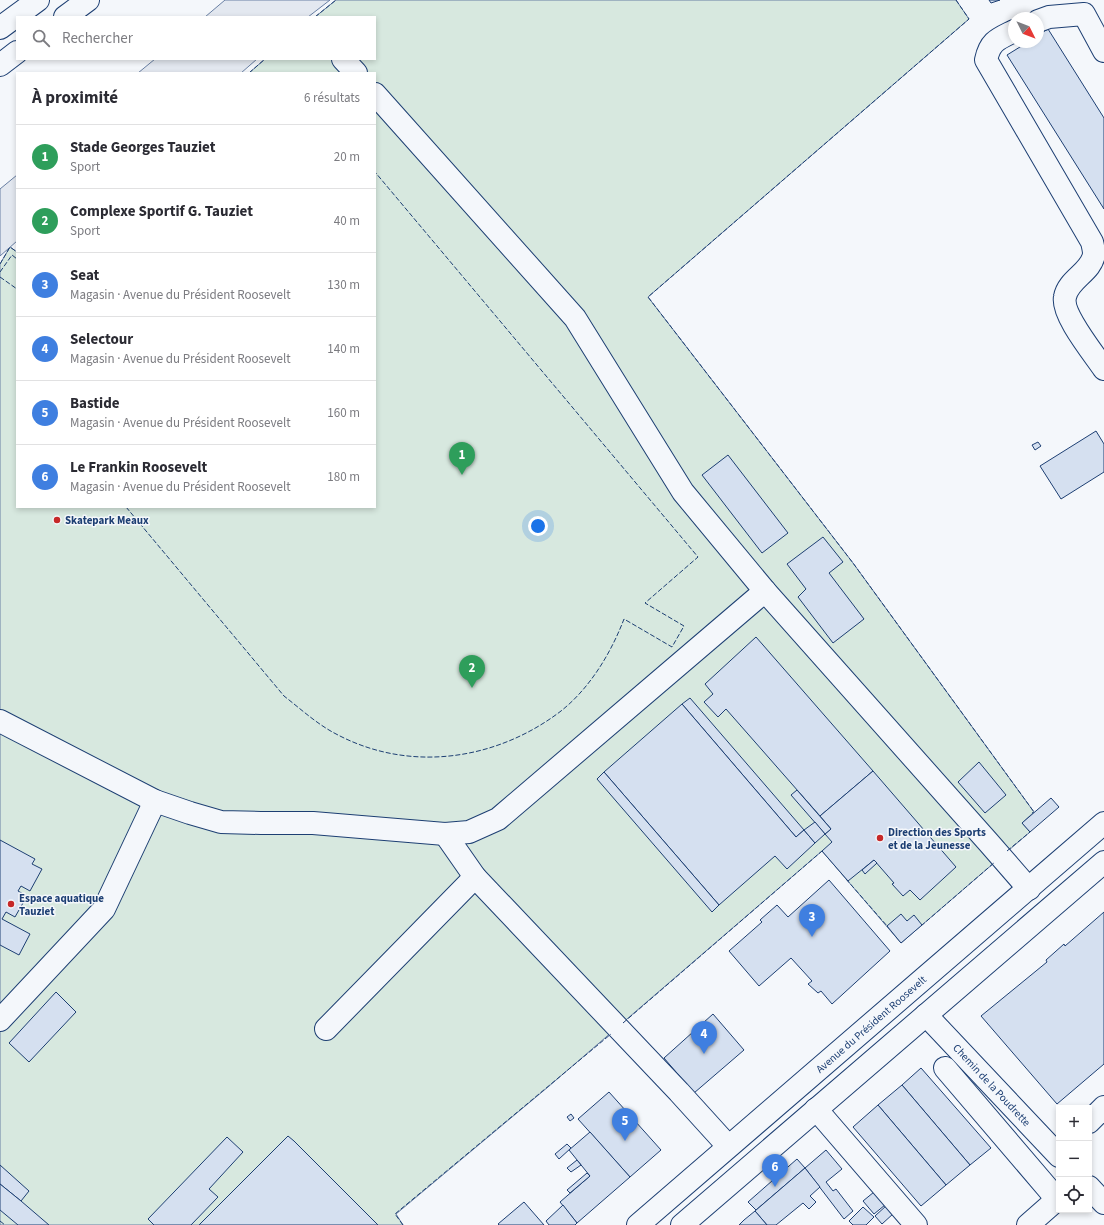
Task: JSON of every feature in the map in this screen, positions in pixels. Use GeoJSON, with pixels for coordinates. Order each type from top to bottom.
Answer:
{"type":"FeatureCollection","features":[{"type":"Feature","properties":{"kind":"street"},"geometry":{"type":"LineString","coordinates":[[16,16],[38,0]]}},
{"type":"Feature","properties":{"kind":"street"},"geometry":{"type":"LineString","coordinates":[[66,16],[88,0]]}},
{"type":"Feature","properties":{"kind":"street"},"geometry":{"type":"LineString","coordinates":[[1044,19],[1083,7],[1104,51]]}},
{"type":"Feature","properties":{"kind":"street"},"geometry":{"type":"LineString","coordinates":[[0,28],[16,16]]}},
{"type":"Feature","properties":{"kind":"street"},"geometry":{"type":"LineString","coordinates":[[1008,34],[996,40],[988,50],[986,60],[1099,254],[1072,283],[1064,298],[1069,320],[1104,369]]}},
{"type":"Feature","properties":{"kind":"street"},"geometry":{"type":"LineString","coordinates":[[0,64],[16,53]]}},
{"type":"Feature","properties":{"kind":"street"},"geometry":{"type":"LineString","coordinates":[[344,60],[355,72]]}},
{"type":"Feature","properties":{"kind":"street"},"geometry":{"type":"LineString","coordinates":[[376,95],[575,318],[682,492],[765,591],[984,837],[1028,889]]}},
{"type":"Feature","properties":{"kind":"street"},"geometry":{"type":"LineString","coordinates":[[0,721],[155,801],[221,822],[313,823],[445,834],[469,832],[498,819],[765,591]]}},
{"type":"Feature","properties":{"kind":"street"},"geometry":{"type":"LineString","coordinates":[[0,1020],[104,909],[155,801]]}},
{"type":"Feature","properties":{"kind":"street","name":"Avenue du Président Roosevelt"},"geometry":{"type":"LineString","coordinates":[[638,1225],[1104,823]]}},
{"type":"Feature","properties":{"kind":"street"},"geometry":{"type":"LineString","coordinates":[[445,834],[475,877],[679,1092],[728,1146]]}},
{"type":"Feature","properties":{"kind":"street"},"geometry":{"type":"LineString","coordinates":[[682,1225],[1104,862]]}},
{"type":"Feature","properties":{"kind":"street"},"geometry":{"type":"LineString","coordinates":[[326,1029],[475,877]]}},
{"type":"Feature","properties":{"kind":"street","name":"Chemin de la Poudrette"},"geometry":{"type":"LineString","coordinates":[[926,1015],[1056,1153]]}},
{"type":"Feature","properties":{"kind":"street"},"geometry":{"type":"LineString","coordinates":[[945,1068],[1050,1191],[1054,1198],[1053,1203],[1028,1225]]}},
{"type":"Feature","properties":{"kind":"street"},"geometry":{"type":"LineString","coordinates":[[1092,1119],[1104,1107]]}},
{"type":"Feature","properties":{"kind":"street"},"geometry":{"type":"LineString","coordinates":[[816,1109],[916,1225]]}},
{"type":"Feature","properties":{"kind":"street"},"geometry":{"type":"LineString","coordinates":[[1092,1191],[1104,1203]]}},
{"type":"Feature","properties":{"kind":"shaded area"},"geometry":{"type":"Polygon","coordinates":[[[225,0],[330,0],[309,16],[206,16],[225,0]]]}},
{"type":"Feature","properties":{"kind":"shaded area"},"geometry":{"type":"Polygon","coordinates":[[[336,0],[956,0],[969,19],[648,297],[853,563],[1034,812],[1022,823],[1030,832],[901,943],[822,851],[548,1087],[396,1214],[403,1225],[0,1225],[0,264],[10,247],[16,251],[16,508],[376,508],[376,72],[250,72],[264,60],[376,60],[376,16],[316,16],[336,0]]]}},
{"type":"Feature","properties":{"kind":"shaded area"},"geometry":{"type":"Polygon","coordinates":[[[154,60],[256,60],[242,72],[139,72],[154,60]]]}},
{"type":"Feature","properties":{"kind":"shaded area"},"geometry":{"type":"Polygon","coordinates":[[[16,176],[16,242],[0,256],[0,189],[16,176]]]}},
{"type":"Feature","properties":{"kind":"building"},"geometry":{"type":"Polygon","coordinates":[[[989,0],[1000,0],[991,3],[989,0]]]}},
{"type":"Feature","properties":{"kind":"building"},"geometry":{"type":"Polygon","coordinates":[[[1048,29],[1104,118],[1104,209],[1007,55],[1018,48],[1044,48],[1044,31],[1048,29]]]}},
{"type":"Feature","properties":{"kind":"building"},"geometry":{"type":"Polygon","coordinates":[[[1096,431],[1104,444],[1104,472],[1061,499],[1040,466],[1096,431]]]}},
{"type":"Feature","properties":{"kind":"building"},"geometry":{"type":"Polygon","coordinates":[[[1038,442],[1041,446],[1035,450],[1032,445],[1038,442]]]}},
{"type":"Feature","properties":{"kind":"building"},"geometry":{"type":"Polygon","coordinates":[[[728,455],[788,533],[762,553],[702,475],[728,455]]]}},
{"type":"Feature","properties":{"kind":"building"},"geometry":{"type":"Polygon","coordinates":[[[823,537],[843,562],[829,573],[864,619],[833,643],[798,597],[806,589],[787,564],[823,537]]]}},
{"type":"Feature","properties":{"kind":"building"},"geometry":{"type":"Polygon","coordinates":[[[756,637],[873,771],[820,816],[726,709],[718,717],[704,702],[713,694],[705,684],[756,637]]]}},
{"type":"Feature","properties":{"kind":"building"},"geometry":{"type":"Polygon","coordinates":[[[690,698],[804,830],[796,837],[682,704],[690,698]]]}},
{"type":"Feature","properties":{"kind":"building"},"geometry":{"type":"Polygon","coordinates":[[[682,704],[796,837],[804,830],[815,843],[787,869],[775,856],[719,905],[604,772],[682,704]]]}},
{"type":"Feature","properties":{"kind":"building"},"geometry":{"type":"Polygon","coordinates":[[[979,762],[1006,795],[985,813],[958,782],[979,762]]]}},
{"type":"Feature","properties":{"kind":"building","name":"Direction des Sports et de la Jeunesse"},"geometry":{"type":"Polygon","coordinates":[[[873,771],[956,867],[920,900],[910,890],[903,896],[874,860],[848,881],[822,851],[832,842],[825,834],[831,829],[820,816],[873,771]]]}},
{"type":"Feature","properties":{"kind":"building"},"geometry":{"type":"Polygon","coordinates":[[[604,772],[719,905],[712,912],[597,779],[604,772]]]}},
{"type":"Feature","properties":{"kind":"building"},"geometry":{"type":"Polygon","coordinates":[[[797,790],[831,829],[825,834],[791,795],[797,790]]]}},
{"type":"Feature","properties":{"kind":"building"},"geometry":{"type":"Polygon","coordinates":[[[1051,798],[1059,807],[1030,832],[1022,823],[1051,798]]]}},
{"type":"Feature","properties":{"kind":"building"},"geometry":{"type":"Polygon","coordinates":[[[815,822],[825,834],[815,843],[804,830],[815,822]]]}},
{"type":"Feature","properties":{"kind":"building","name":"Espace aquatique Tauziet"},"geometry":{"type":"Polygon","coordinates":[[[0,840],[35,859],[32,864],[42,869],[30,891],[21,886],[18,891],[27,896],[15,917],[6,912],[2,919],[30,934],[19,955],[0,945],[0,840]]]}},
{"type":"Feature","properties":{"kind":"building"},"geometry":{"type":"Polygon","coordinates":[[[874,860],[877,863],[865,874],[862,870],[874,860]]]}},
{"type":"Feature","properties":{"kind":"building"},"geometry":{"type":"Polygon","coordinates":[[[829,880],[890,951],[832,1004],[821,991],[818,993],[808,984],[812,981],[791,958],[759,986],[729,951],[762,922],[760,920],[777,905],[788,917],[829,880]]]}},
{"type":"Feature","properties":{"kind":"building"},"geometry":{"type":"Polygon","coordinates":[[[1104,912],[1104,1064],[1057,1104],[981,1016],[1047,962],[1046,960],[1064,944],[1065,946],[1104,912]]]}},
{"type":"Feature","properties":{"kind":"building"},"geometry":{"type":"Polygon","coordinates":[[[901,914],[907,921],[914,915],[922,925],[901,943],[887,926],[901,914]]]}},
{"type":"Feature","properties":{"kind":"building"},"geometry":{"type":"Polygon","coordinates":[[[56,992],[76,1012],[29,1062],[9,1043],[56,992]]]}},
{"type":"Feature","properties":{"kind":"building"},"geometry":{"type":"Polygon","coordinates":[[[713,1014],[744,1050],[694,1093],[664,1058],[713,1014]]]}},
{"type":"Feature","properties":{"kind":"building"},"geometry":{"type":"Polygon","coordinates":[[[921,1068],[991,1148],[970,1165],[902,1085],[921,1068]]]}},
{"type":"Feature","properties":{"kind":"building"},"geometry":{"type":"Polygon","coordinates":[[[902,1085],[970,1165],[946,1185],[878,1105],[902,1085]]]}},
{"type":"Feature","properties":{"kind":"building"},"geometry":{"type":"Polygon","coordinates":[[[609,1092],[661,1150],[630,1177],[578,1119],[609,1092]]]}},
{"type":"Feature","properties":{"kind":"building"},"geometry":{"type":"Polygon","coordinates":[[[878,1105],[946,1185],[921,1206],[853,1127],[878,1105]]]}},
{"type":"Feature","properties":{"kind":"building"},"geometry":{"type":"Polygon","coordinates":[[[571,1114],[574,1118],[570,1121],[567,1117],[571,1114]]]}},
{"type":"Feature","properties":{"kind":"building"},"geometry":{"type":"Polygon","coordinates":[[[590,1132],[630,1177],[577,1223],[560,1202],[590,1176],[569,1150],[590,1132]]]}},
{"type":"Feature","properties":{"kind":"building"},"geometry":{"type":"Polygon","coordinates":[[[288,1136],[294,1141],[378,1225],[199,1225],[288,1136]]]}},
{"type":"Feature","properties":{"kind":"building"},"geometry":{"type":"Polygon","coordinates":[[[227,1137],[243,1152],[209,1189],[218,1197],[191,1225],[154,1225],[148,1219],[227,1137]]]}},
{"type":"Feature","properties":{"kind":"building"},"geometry":{"type":"Polygon","coordinates":[[[567,1144],[571,1148],[559,1159],[555,1154],[567,1144]]]}},
{"type":"Feature","properties":{"kind":"building"},"geometry":{"type":"Polygon","coordinates":[[[826,1150],[842,1169],[826,1182],[833,1191],[836,1189],[853,1211],[844,1219],[805,1168],[826,1150]]]}},
{"type":"Feature","properties":{"kind":"building"},"geometry":{"type":"Polygon","coordinates":[[[797,1159],[805,1168],[756,1210],[748,1202],[797,1159]]]}},
{"type":"Feature","properties":{"kind":"building"},"geometry":{"type":"Polygon","coordinates":[[[577,1160],[581,1165],[571,1172],[567,1168],[577,1160]]]}},
{"type":"Feature","properties":{"kind":"building"},"geometry":{"type":"Polygon","coordinates":[[[0,1165],[29,1191],[21,1201],[0,1184],[0,1165]]]}},
{"type":"Feature","properties":{"kind":"building"},"geometry":{"type":"Polygon","coordinates":[[[805,1168],[820,1187],[810,1196],[816,1202],[809,1209],[803,1203],[776,1225],[767,1225],[755,1211],[805,1168]]]}},
{"type":"Feature","properties":{"kind":"building"},"geometry":{"type":"Polygon","coordinates":[[[587,1173],[590,1176],[570,1193],[567,1190],[587,1173]]]}},
{"type":"Feature","properties":{"kind":"building"},"geometry":{"type":"Polygon","coordinates":[[[0,1184],[49,1225],[18,1225],[0,1210],[0,1184]]]}},
{"type":"Feature","properties":{"kind":"building"},"geometry":{"type":"Polygon","coordinates":[[[874,1192],[885,1205],[874,1214],[863,1201],[874,1192]]]}},
{"type":"Feature","properties":{"kind":"building"},"geometry":{"type":"Polygon","coordinates":[[[524,1202],[544,1225],[498,1224],[524,1202]]]}},
{"type":"Feature","properties":{"kind":"building"},"geometry":{"type":"Polygon","coordinates":[[[563,1205],[577,1223],[575,1225],[549,1225],[546,1221],[563,1205]]]}},
{"type":"Feature","properties":{"kind":"building"},"geometry":{"type":"Polygon","coordinates":[[[887,1205],[894,1213],[882,1224],[875,1216],[887,1205]]]}},
{"type":"Feature","properties":{"kind":"building"},"geometry":{"type":"Polygon","coordinates":[[[863,1207],[874,1217],[866,1225],[853,1225],[849,1221],[863,1207]]]}},
{"type":"Feature","properties":{"kind":"building"},"geometry":{"type":"Polygon","coordinates":[[[755,1211],[767,1225],[739,1225],[744,1220],[755,1211]]]}},
{"type":"Feature","properties":{"kind":"fence"},"geometry":{"type":"LineString","coordinates":[[316,16],[336,0]]}},
{"type":"Feature","properties":{"kind":"fence"},"geometry":{"type":"LineString","coordinates":[[956,0],[969,19],[648,297],[853,563],[1034,812],[1032,813]]}},
{"type":"Feature","properties":{"kind":"fence"},"geometry":{"type":"LineString","coordinates":[[250,72],[264,60]]}},
{"type":"Feature","properties":{"kind":"fence"},"geometry":{"type":"LineString","coordinates":[[127,508],[284,696],[324,727],[338,735],[366,747],[395,754],[424,757],[453,756],[482,750],[509,741],[536,728],[572,702],[590,681],[606,657],[624,619],[672,647],[684,626],[645,603],[698,557],[376,173]]}},
{"type":"Feature","properties":{"kind":"fence"},"geometry":{"type":"LineString","coordinates":[[0,264],[10,247],[16,251]]}},
{"type":"Feature","properties":{"kind":"fence"},"geometry":{"type":"LineString","coordinates":[[0,272],[12,255],[16,258]]}},
{"type":"Feature","properties":{"kind":"fence"},"geometry":{"type":"LineString","coordinates":[[0,277],[16,288]]}},
{"type":"Feature","properties":{"kind":"fence"},"geometry":{"type":"LineString","coordinates":[[1007,851],[1030,832],[1028,830]]}},
{"type":"Feature","properties":{"kind":"fence"},"geometry":{"type":"LineString","coordinates":[[623,1023],[822,851],[823,852]]}},
{"type":"Feature","properties":{"kind":"fence"},"geometry":{"type":"LineString","coordinates":[[921,926],[995,862]]}},
{"type":"Feature","properties":{"kind":"fence"},"geometry":{"type":"LineString","coordinates":[[846,879],[888,927]]}},
{"type":"Feature","properties":{"kind":"fence"},"geometry":{"type":"LineString","coordinates":[[403,1225],[395,1214],[611,1034]]}},
{"type":"Feature","properties":{"kind":"fence"},"geometry":{"type":"LineString","coordinates":[[0,1221],[5,1225]]}},
{"type":"Feature","properties":{"kind":"place","name":"Stade Georges Tauziet"},"geometry":{"type":"Point","coordinates":[462,475]}},
{"type":"Feature","properties":{"kind":"place","name":"Skatepark Meaux"},"geometry":{"type":"Point","coordinates":[57,520]}},
{"type":"Feature","properties":{"kind":"place","name":"Complexe Sportif G. Tauziet"},"geometry":{"type":"Point","coordinates":[472,688]}},
{"type":"Feature","properties":{"kind":"place","name":"Direction des Sports et de la Jeunesse"},"geometry":{"type":"Point","coordinates":[880,838]}},
{"type":"Feature","properties":{"kind":"place","name":"Espace aquatique Tauziet"},"geometry":{"type":"Point","coordinates":[11,904]}},
{"type":"Feature","properties":{"kind":"place","name":"Seat"},"geometry":{"type":"Point","coordinates":[812,937]}},
{"type":"Feature","properties":{"kind":"place","name":"Selectour"},"geometry":{"type":"Point","coordinates":[704,1054]}},
{"type":"Feature","properties":{"kind":"place","name":"Bastide"},"geometry":{"type":"Point","coordinates":[625,1141]}},
{"type":"Feature","properties":{"kind":"place","name":"Le Frankin Roosevelt"},"geometry":{"type":"Point","coordinates":[775,1187]}}]}
